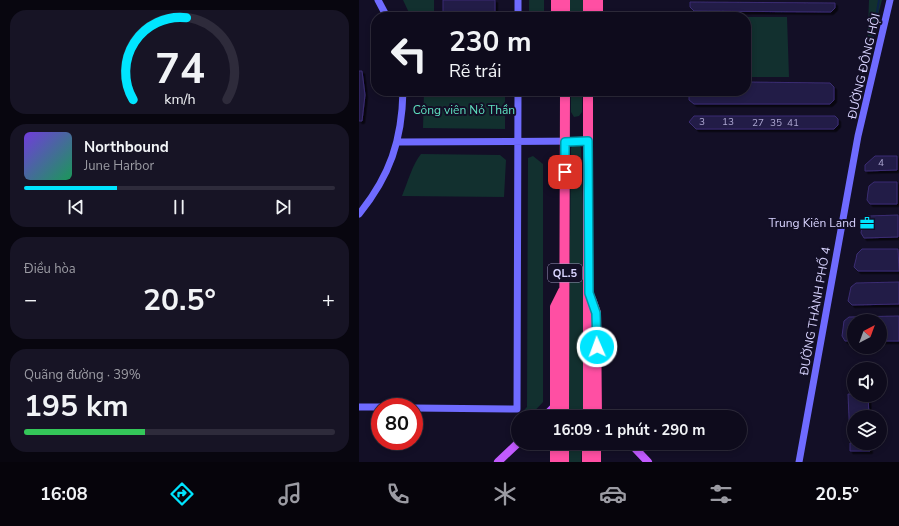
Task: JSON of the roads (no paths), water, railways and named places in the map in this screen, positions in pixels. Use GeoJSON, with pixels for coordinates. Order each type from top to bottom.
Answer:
{"type":"FeatureCollection","features":[{"type":"Feature","properties":{"kind":"highway"},"geometry":{"type":"LineString","coordinates":[[588,0],[592,12]]}},
{"type":"Feature","properties":{"kind":"highway"},"geometry":{"type":"LineString","coordinates":[[594,12],[598,0]]}},
{"type":"Feature","properties":{"kind":"highway","name":"QL.5"},"geometry":{"type":"LineString","coordinates":[[564,410],[565,96]]}},
{"type":"Feature","properties":{"kind":"highway","name":"QL.5"},"geometry":{"type":"LineString","coordinates":[[588,96],[588,410]]}},
{"type":"Feature","properties":{"kind":"highway","name":"QL.5"},"geometry":{"type":"LineString","coordinates":[[555,410],[555,307],[565,287]]}},
{"type":"Feature","properties":{"kind":"highway","name":"QL.5"},"geometry":{"type":"LineString","coordinates":[[589,293],[596,313],[599,410]]}},
{"type":"Feature","properties":{"kind":"highway"},"geometry":{"type":"LineString","coordinates":[[555,450],[555,462]]}},
{"type":"Feature","properties":{"kind":"highway"},"geometry":{"type":"LineString","coordinates":[[564,450],[564,462]]}},
{"type":"Feature","properties":{"kind":"highway"},"geometry":{"type":"LineString","coordinates":[[587,450],[587,462]]}},
{"type":"Feature","properties":{"kind":"highway"},"geometry":{"type":"LineString","coordinates":[[596,450],[596,462]]}},
{"type":"Feature","properties":{"kind":"main road"},"geometry":{"type":"LineString","coordinates":[[551,410],[555,406]]}},
{"type":"Feature","properties":{"kind":"main road"},"geometry":{"type":"LineString","coordinates":[[498,462],[511,449]]}},
{"type":"Feature","properties":{"kind":"main road"},"geometry":{"type":"LineString","coordinates":[[636,450],[648,462]]}},
{"type":"Feature","properties":{"kind":"street"},"geometry":{"type":"LineString","coordinates":[[378,0],[384,12]]}},
{"type":"Feature","properties":{"kind":"street"},"geometry":{"type":"LineString","coordinates":[[518,0],[518,12]]}},
{"type":"Feature","properties":{"kind":"street","name":"ĐƯỜNG ĐÔNG HỘI"},"geometry":{"type":"LineString","coordinates":[[858,139],[890,0]]}},
{"type":"Feature","properties":{"kind":"street"},"geometry":{"type":"LineString","coordinates":[[359,214],[381,183],[398,142],[403,96]]}},
{"type":"Feature","properties":{"kind":"street"},"geometry":{"type":"LineString","coordinates":[[423,408],[517,409],[518,96]]}},
{"type":"Feature","properties":{"kind":"street","name":"ĐƯỜNG THÀNH PHỐ 4"},"geometry":{"type":"LineString","coordinates":[[799,462],[858,139]]}},
{"type":"Feature","properties":{"kind":"street"},"geometry":{"type":"LineString","coordinates":[[398,142],[588,141]]}},
{"type":"Feature","properties":{"kind":"street"},"geometry":{"type":"LineString","coordinates":[[359,407],[371,407]]}},
{"type":"Feature","properties":{"kind":"waterway"},"geometry":{"type":"LineString","coordinates":[[871,47],[879,0]]}},
{"type":"Feature","properties":{"kind":"place","name":"Trung Kiên Land"},"geometry":{"type":"Point","coordinates":[867,223]}},
{"type":"Feature","properties":{"kind":"park label","name":"Công viên Nỏ Thần"},"geometry":{"type":"Point","coordinates":[464,110]}}]}
